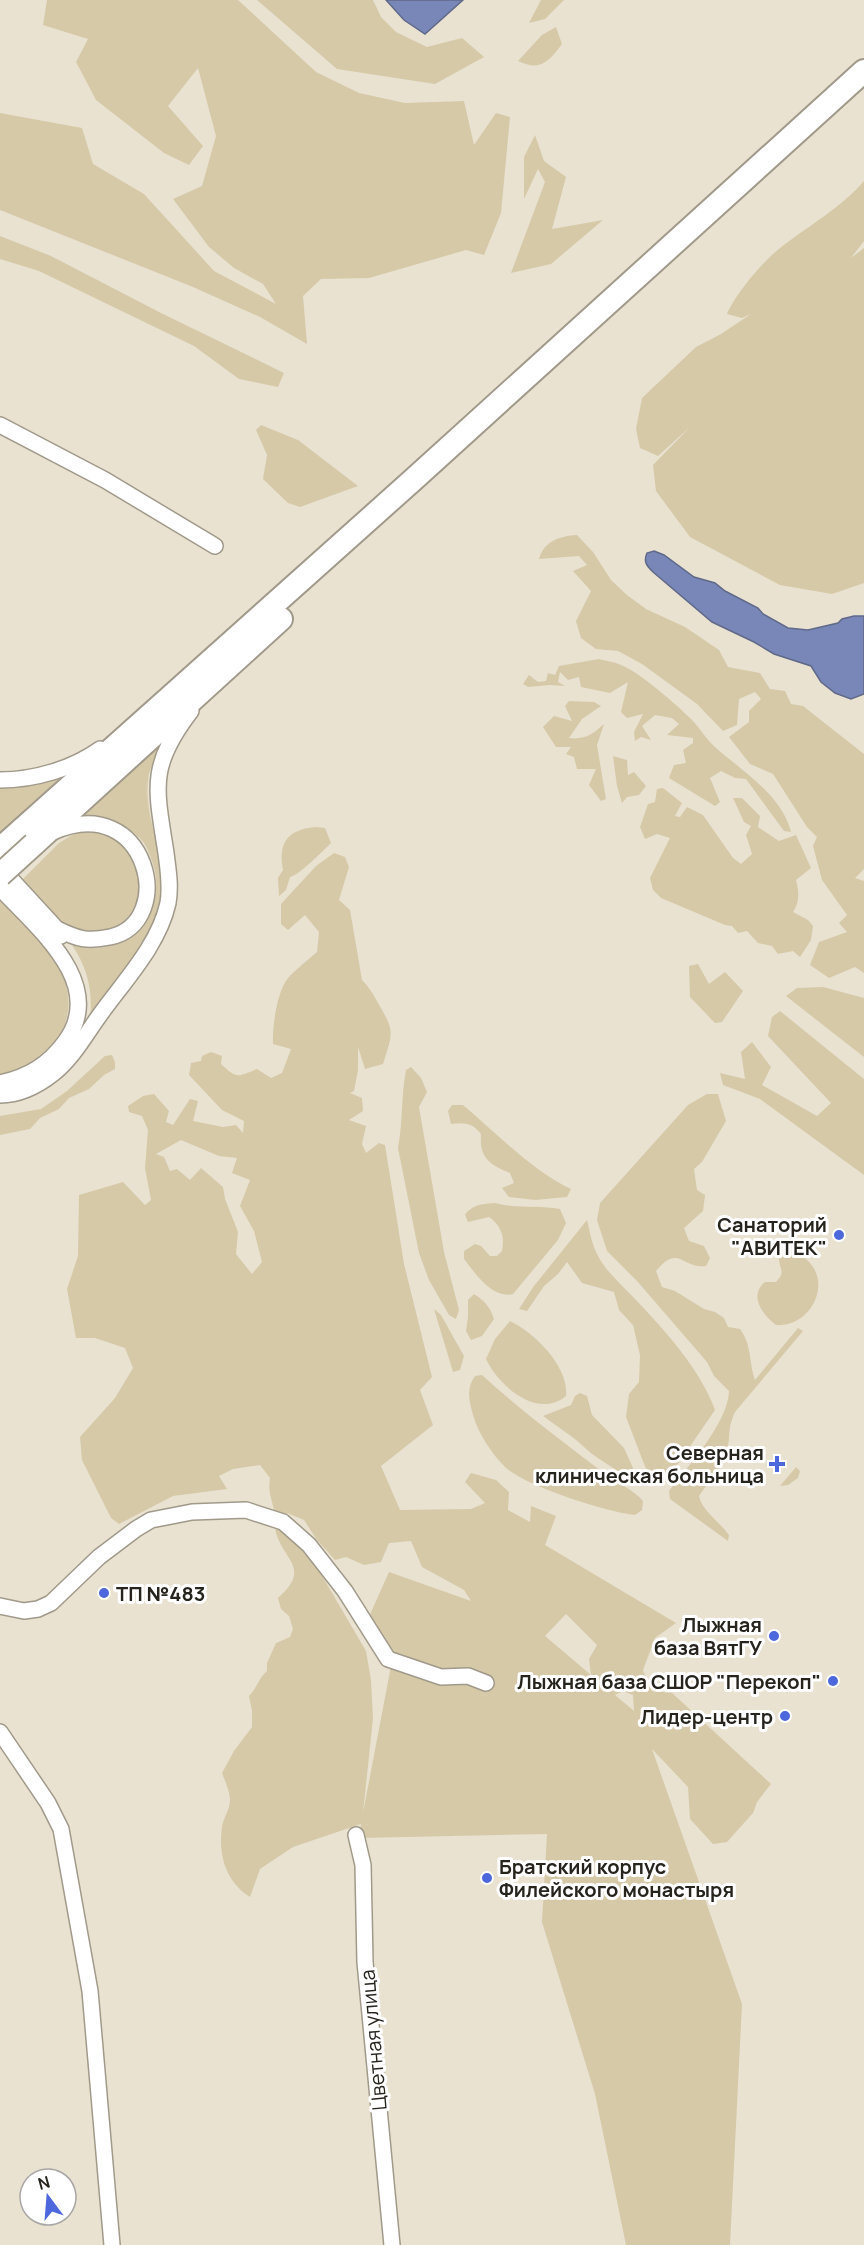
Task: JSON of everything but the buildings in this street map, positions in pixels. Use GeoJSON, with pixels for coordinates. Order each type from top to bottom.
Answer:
{"type":"FeatureCollection","features":[{"type":"Feature","properties":{"kind":"highway"},"geometry":{"type":"LineString","coordinates":[[0,875],[32,837],[154,711],[423,471],[864,71]]}},
{"type":"Feature","properties":{"kind":"highway"},"geometry":{"type":"LineString","coordinates":[[0,849],[32,837],[219,676],[864,93]]}},
{"type":"Feature","properties":{"kind":"street"},"geometry":{"type":"LineString","coordinates":[[0,425],[105,480],[215,546]]}},
{"type":"Feature","properties":{"kind":"street"},"geometry":{"type":"LineString","coordinates":[[0,1095],[8,1095],[34,1087],[56,1072],[134,971],[163,922],[170,879],[159,817],[158,774],[167,749],[182,723],[219,676]]}},
{"type":"Feature","properties":{"kind":"street"},"geometry":{"type":"LineString","coordinates":[[0,780],[25,778],[67,767],[91,755],[154,711]]}},
{"type":"Feature","properties":{"kind":"street"},"geometry":{"type":"LineString","coordinates":[[32,837],[70,826],[108,827],[126,837],[134,845],[145,867],[147,883],[144,908],[127,930],[116,936],[93,941],[75,938],[57,929]]}},
{"type":"Feature","properties":{"kind":"street"},"geometry":{"type":"LineString","coordinates":[[0,867],[57,929],[82,976],[86,1000],[85,1022],[75,1049]]}},
{"type":"Feature","properties":{"kind":"street"},"geometry":{"type":"LineString","coordinates":[[0,888],[60,953],[73,976],[79,1011],[72,1032],[55,1055],[20,1079],[0,1083]]}},
{"type":"Feature","properties":{"kind":"street"},"geometry":{"type":"LineString","coordinates":[[0,1606],[24,1611],[38,1609],[51,1603],[99,1557],[151,1520],[192,1512],[246,1510],[283,1522],[309,1545],[345,1591],[388,1659],[441,1677],[468,1676],[486,1683]]}},
{"type":"Feature","properties":{"kind":"street"},"geometry":{"type":"LineString","coordinates":[[0,1731],[62,1828],[90,1991],[112,2245]]}},
{"type":"Feature","properties":{"kind":"street","name":"Цветная улица"},"geometry":{"type":"LineString","coordinates":[[356,1835],[363,1865],[365,1962],[392,2245]]}},
{"type":"Feature","properties":{"kind":"shaded area"},"geometry":{"type":"Polygon","coordinates":[[[47,0],[238,0],[316,72],[359,93],[405,103],[464,101],[474,145],[496,113],[510,117],[501,213],[484,255],[466,250],[369,278],[321,279],[303,296],[307,344],[260,317],[193,287],[0,210],[0,113],[82,128],[93,164],[144,194],[214,271],[276,304],[263,284],[234,268],[209,247],[173,199],[202,186],[216,136],[198,68],[168,106],[203,146],[189,165],[164,153],[96,100],[76,62],[88,39],[43,25],[47,0]]]}},
{"type":"Feature","properties":{"kind":"shaded area"},"geometry":{"type":"Polygon","coordinates":[[[257,0],[373,0],[381,17],[396,32],[427,47],[462,38],[484,57],[435,84],[337,69],[257,0]]]}},
{"type":"Feature","properties":{"kind":"shaded area"},"geometry":{"type":"Polygon","coordinates":[[[541,0],[564,0],[545,19],[529,23],[541,0]]]}},
{"type":"Feature","properties":{"kind":"shaded area"},"geometry":{"type":"Polygon","coordinates":[[[556,27],[562,44],[548,60],[539,65],[518,61],[542,35],[556,27]]]}},
{"type":"Feature","properties":{"kind":"shaded area"},"geometry":{"type":"Polygon","coordinates":[[[535,135],[544,161],[566,177],[552,229],[603,220],[551,264],[511,273],[545,182],[538,169],[524,199],[524,157],[535,135]]]}},
{"type":"Feature","properties":{"kind":"shaded area"},"geometry":{"type":"Polygon","coordinates":[[[864,181],[864,241],[851,258],[864,248],[864,583],[832,594],[780,585],[690,537],[656,491],[653,465],[690,427],[658,456],[640,448],[636,429],[642,398],[696,347],[751,314],[742,318],[727,314],[743,288],[758,270],[780,248],[835,208],[864,181]]]}},
{"type":"Feature","properties":{"kind":"shaded area"},"geometry":{"type":"Polygon","coordinates":[[[0,236],[51,256],[284,373],[278,387],[239,379],[194,346],[39,271],[0,259],[0,236]]]}},
{"type":"Feature","properties":{"kind":"shaded area"},"geometry":{"type":"Polygon","coordinates":[[[261,425],[298,440],[358,486],[300,507],[288,503],[263,479],[267,455],[256,430],[261,425]]]}},
{"type":"Feature","properties":{"kind":"shaded area"},"geometry":{"type":"Polygon","coordinates":[[[577,535],[593,552],[611,580],[627,595],[646,609],[685,627],[719,650],[728,667],[760,673],[770,689],[785,691],[791,704],[803,706],[864,754],[864,869],[855,878],[864,881],[864,973],[855,967],[829,978],[810,965],[819,942],[847,932],[839,923],[847,915],[822,880],[813,846],[817,837],[807,827],[773,774],[750,764],[729,737],[749,722],[749,711],[761,699],[755,692],[739,699],[737,725],[723,731],[697,704],[642,664],[618,651],[596,649],[581,638],[576,621],[591,591],[573,571],[587,565],[579,556],[539,559],[541,553],[553,541],[577,535]]]}},
{"type":"Feature","properties":{"kind":"shaded area"},"geometry":{"type":"Polygon","coordinates":[[[599,659],[628,668],[677,706],[715,747],[770,795],[779,806],[791,832],[784,831],[746,779],[735,778],[721,771],[710,778],[720,802],[715,806],[669,778],[674,765],[686,763],[683,750],[693,743],[693,738],[667,735],[679,724],[672,718],[655,715],[642,726],[651,740],[641,737],[635,741],[634,732],[643,714],[627,718],[621,712],[628,682],[610,693],[581,687],[579,677],[568,680],[560,672],[558,682],[565,686],[528,687],[523,684],[529,675],[538,682],[546,681],[548,673],[555,675],[559,666],[599,659]]]}},
{"type":"Feature","properties":{"kind":"shaded area"},"geometry":{"type":"Polygon","coordinates":[[[569,701],[594,702],[601,706],[582,719],[569,738],[588,736],[604,724],[597,745],[606,799],[601,801],[589,785],[596,769],[577,769],[574,757],[566,754],[571,747],[556,747],[543,727],[554,716],[572,721],[565,706],[569,701]]]}},
{"type":"Feature","properties":{"kind":"shaded area"},"geometry":{"type":"Polygon","coordinates":[[[161,745],[151,767],[147,795],[163,872],[163,903],[143,947],[90,1020],[91,999],[86,972],[72,945],[91,948],[109,946],[125,939],[138,928],[148,914],[155,898],[156,880],[149,853],[138,837],[118,824],[84,815],[161,745]]]}},
{"type":"Feature","properties":{"kind":"shaded area"},"geometry":{"type":"Polygon","coordinates":[[[613,756],[627,760],[628,775],[634,772],[646,786],[639,795],[627,797],[622,803],[617,786],[613,756]]]}},
{"type":"Feature","properties":{"kind":"shaded area"},"geometry":{"type":"Polygon","coordinates":[[[75,770],[0,833],[0,787],[14,787],[75,770]]]}},
{"type":"Feature","properties":{"kind":"shaded area"},"geometry":{"type":"Polygon","coordinates":[[[663,788],[682,803],[675,816],[680,817],[687,807],[703,815],[733,858],[741,864],[752,854],[746,835],[751,826],[744,822],[733,798],[742,798],[760,816],[758,827],[779,841],[796,835],[811,868],[796,880],[798,897],[793,912],[808,920],[813,926],[811,940],[800,957],[793,951],[778,954],[772,946],[758,943],[747,931],[738,933],[732,926],[661,898],[653,890],[650,878],[670,838],[657,834],[645,839],[640,827],[648,804],[655,802],[657,789],[663,788]]]}},
{"type":"Feature","properties":{"kind":"shaded area"},"geometry":{"type":"Polygon","coordinates":[[[315,827],[325,828],[331,843],[304,868],[290,877],[286,890],[279,896],[278,878],[283,870],[284,845],[297,831],[315,827]]]}},
{"type":"Feature","properties":{"kind":"shaded area"},"geometry":{"type":"Polygon","coordinates":[[[79,831],[112,835],[132,849],[143,880],[134,911],[124,922],[107,931],[89,934],[60,924],[21,881],[59,843],[79,831]]]}},
{"type":"Feature","properties":{"kind":"shaded area"},"geometry":{"type":"Polygon","coordinates":[[[334,853],[345,857],[349,867],[339,900],[350,910],[362,980],[384,1013],[391,1032],[383,1064],[365,1069],[358,1047],[358,1070],[354,1091],[350,1093],[362,1098],[363,1111],[349,1120],[366,1126],[362,1144],[366,1153],[379,1143],[385,1145],[404,1264],[432,1377],[420,1390],[433,1425],[381,1466],[400,1510],[471,1509],[485,1503],[465,1482],[471,1473],[496,1480],[509,1492],[508,1510],[530,1522],[531,1506],[556,1516],[545,1545],[676,1623],[655,1638],[643,1670],[652,1691],[672,1693],[771,1784],[757,1802],[753,1813],[727,1842],[713,1844],[690,1819],[688,1787],[652,1749],[742,2004],[730,2245],[626,2245],[595,2094],[542,1922],[547,1834],[359,1838],[361,1824],[293,1847],[260,1869],[250,1897],[235,1884],[225,1867],[221,1848],[222,1827],[230,1800],[222,1773],[234,1751],[252,1727],[249,1696],[267,1671],[267,1663],[276,1643],[290,1637],[293,1629],[289,1616],[281,1609],[278,1598],[288,1588],[294,1572],[293,1565],[276,1533],[270,1478],[260,1465],[233,1469],[219,1476],[227,1489],[173,1496],[119,1524],[111,1518],[82,1460],[80,1437],[115,1398],[133,1368],[125,1348],[95,1338],[76,1338],[67,1289],[78,1256],[79,1195],[123,1182],[145,1205],[151,1200],[145,1168],[148,1130],[142,1116],[129,1112],[128,1106],[143,1096],[154,1094],[169,1111],[166,1122],[173,1125],[190,1099],[198,1101],[193,1121],[223,1127],[236,1125],[243,1133],[244,1121],[222,1110],[189,1075],[191,1063],[201,1061],[202,1056],[211,1052],[222,1056],[221,1064],[234,1074],[241,1075],[257,1069],[271,1078],[282,1073],[291,1049],[273,1044],[278,1000],[288,978],[317,952],[319,932],[305,915],[288,930],[281,924],[281,904],[316,866],[334,853]],[[181,1140],[156,1154],[164,1157],[170,1171],[177,1169],[190,1180],[201,1168],[223,1187],[225,1199],[238,1232],[236,1254],[252,1274],[262,1262],[254,1231],[240,1206],[250,1180],[232,1173],[237,1158],[219,1156],[181,1140]],[[287,1513],[284,1527],[321,1574],[366,1651],[371,1680],[373,1718],[363,1813],[391,1666],[368,1619],[389,1572],[471,1601],[464,1590],[422,1567],[411,1541],[389,1543],[381,1562],[364,1565],[346,1557],[335,1560],[317,1540],[304,1520],[287,1513]],[[566,1614],[545,1636],[591,1675],[589,1659],[597,1645],[566,1614]],[[623,1691],[615,1695],[634,1711],[633,1695],[623,1691]]]}},
{"type":"Feature","properties":{"kind":"shaded area"},"geometry":{"type":"Polygon","coordinates":[[[4,898],[55,960],[68,995],[68,1014],[59,1037],[43,1059],[31,1067],[0,1078],[0,901],[4,898]]]}},
{"type":"Feature","properties":{"kind":"shaded area"},"geometry":{"type":"Polygon","coordinates":[[[698,964],[709,984],[725,972],[743,991],[722,1022],[715,1023],[690,997],[689,966],[698,964]]]}},
{"type":"Feature","properties":{"kind":"shaded area"},"geometry":{"type":"Polygon","coordinates":[[[823,987],[864,998],[864,1057],[786,996],[797,988],[823,987]]]}},
{"type":"Feature","properties":{"kind":"shaded area"},"geometry":{"type":"Polygon","coordinates":[[[780,1011],[864,1079],[864,1175],[760,1099],[723,1085],[720,1073],[745,1079],[741,1052],[752,1042],[771,1067],[762,1085],[817,1116],[831,1103],[768,1036],[772,1017],[780,1011]]]}},
{"type":"Feature","properties":{"kind":"shaded area"},"geometry":{"type":"Polygon","coordinates":[[[112,1055],[115,1069],[104,1075],[89,1089],[69,1098],[59,1109],[40,1118],[30,1129],[0,1135],[0,1116],[41,1109],[67,1091],[105,1056],[112,1055]]]}},
{"type":"Feature","properties":{"kind":"shaded area"},"geometry":{"type":"Polygon","coordinates":[[[411,1067],[421,1078],[427,1092],[419,1107],[444,1252],[459,1310],[456,1319],[449,1315],[429,1280],[419,1253],[398,1148],[404,1080],[406,1070],[411,1067]]]}},
{"type":"Feature","properties":{"kind":"shaded area"},"geometry":{"type":"Polygon","coordinates":[[[707,1094],[718,1094],[726,1121],[702,1162],[694,1169],[697,1190],[705,1195],[703,1211],[684,1228],[689,1241],[704,1246],[710,1258],[706,1266],[698,1266],[676,1258],[670,1259],[656,1271],[662,1287],[675,1291],[704,1309],[715,1312],[724,1318],[728,1327],[740,1329],[748,1348],[755,1380],[798,1328],[803,1331],[735,1412],[725,1456],[699,1496],[707,1512],[729,1535],[728,1541],[670,1499],[669,1491],[715,1430],[722,1417],[729,1391],[714,1376],[707,1362],[637,1281],[607,1251],[597,1220],[600,1203],[688,1105],[707,1094]]]}},
{"type":"Feature","properties":{"kind":"shaded area"},"geometry":{"type":"Polygon","coordinates":[[[452,1105],[463,1105],[529,1162],[571,1189],[567,1197],[535,1200],[509,1197],[502,1188],[514,1183],[510,1173],[487,1160],[482,1149],[481,1134],[475,1128],[464,1123],[451,1124],[448,1111],[452,1105]]]}},
{"type":"Feature","properties":{"kind":"shaded area"},"geometry":{"type":"Polygon","coordinates":[[[495,1203],[560,1209],[566,1223],[558,1240],[513,1294],[505,1295],[491,1289],[464,1259],[464,1251],[475,1244],[481,1246],[490,1256],[497,1256],[502,1251],[501,1232],[493,1220],[489,1217],[468,1222],[465,1215],[475,1207],[495,1203]]]}},
{"type":"Feature","properties":{"kind":"shaded area"},"geometry":{"type":"Polygon","coordinates":[[[587,1220],[594,1247],[602,1262],[682,1352],[701,1380],[715,1410],[673,1471],[659,1474],[646,1469],[626,1417],[629,1394],[639,1382],[640,1355],[633,1325],[619,1310],[614,1292],[582,1283],[567,1262],[558,1274],[544,1286],[527,1311],[519,1309],[534,1286],[587,1220]]]}},
{"type":"Feature","properties":{"kind":"shaded area"},"geometry":{"type":"Polygon","coordinates":[[[789,1251],[802,1256],[814,1269],[818,1280],[818,1291],[808,1312],[788,1324],[776,1325],[762,1311],[758,1293],[765,1282],[776,1282],[781,1276],[779,1259],[789,1251]]]}},
{"type":"Feature","properties":{"kind":"shaded area"},"geometry":{"type":"Polygon","coordinates":[[[474,1294],[487,1305],[494,1319],[482,1336],[471,1340],[466,1331],[468,1300],[474,1294]]]}},
{"type":"Feature","properties":{"kind":"shaded area"},"geometry":{"type":"Polygon","coordinates":[[[434,1309],[441,1315],[464,1356],[460,1370],[453,1372],[434,1309]]]}},
{"type":"Feature","properties":{"kind":"shaded area"},"geometry":{"type":"Polygon","coordinates":[[[510,1321],[530,1334],[548,1352],[562,1374],[566,1396],[555,1402],[543,1404],[531,1402],[499,1379],[486,1359],[495,1339],[510,1321]]]}},
{"type":"Feature","properties":{"kind":"shaded area"},"geometry":{"type":"Polygon","coordinates":[[[482,1375],[558,1438],[605,1474],[635,1493],[643,1501],[642,1510],[635,1515],[586,1504],[547,1490],[505,1467],[490,1450],[475,1422],[472,1410],[470,1385],[475,1376],[482,1375]]]}},
{"type":"Feature","properties":{"kind":"shaded area"},"geometry":{"type":"Polygon","coordinates":[[[580,1393],[587,1396],[592,1415],[624,1448],[633,1468],[632,1476],[628,1478],[592,1454],[543,1416],[571,1405],[575,1396],[580,1393]]]}},
{"type":"Feature","properties":{"kind":"shaded area"},"geometry":{"type":"Polygon","coordinates":[[[796,1467],[800,1471],[798,1478],[788,1485],[780,1486],[796,1467]]]}},
{"type":"Feature","properties":{"kind":"water"},"geometry":{"type":"Polygon","coordinates":[[[386,0],[463,0],[425,34],[404,20],[386,0]]]}},
{"type":"Feature","properties":{"kind":"water"},"geometry":{"type":"Polygon","coordinates":[[[654,551],[664,555],[694,577],[715,583],[788,628],[808,630],[838,623],[842,619],[854,616],[864,616],[864,694],[851,699],[835,693],[821,682],[811,666],[774,654],[712,622],[649,568],[646,556],[647,553],[654,551]]]}},
{"type":"Feature","properties":{"kind":"place","name":"Санаторий \"АВИТЕК\""},"geometry":{"type":"Point","coordinates":[839,1235]}},
{"type":"Feature","properties":{"kind":"place","name":"Северная клиническая больница"},"geometry":{"type":"Point","coordinates":[777,1464]}},
{"type":"Feature","properties":{"kind":"place","name":"ТП №483"},"geometry":{"type":"Point","coordinates":[104,1593]}},
{"type":"Feature","properties":{"kind":"place","name":"Лыжная база ВятГУ"},"geometry":{"type":"Point","coordinates":[774,1636]}},
{"type":"Feature","properties":{"kind":"place","name":"Лыжная база СШОР \"Перекоп\""},"geometry":{"type":"Point","coordinates":[833,1681]}},
{"type":"Feature","properties":{"kind":"place","name":"Лидер-центр"},"geometry":{"type":"Point","coordinates":[785,1716]}},
{"type":"Feature","properties":{"kind":"place","name":"Братский корпус Филейского монастыря"},"geometry":{"type":"Point","coordinates":[487,1878]}}]}
